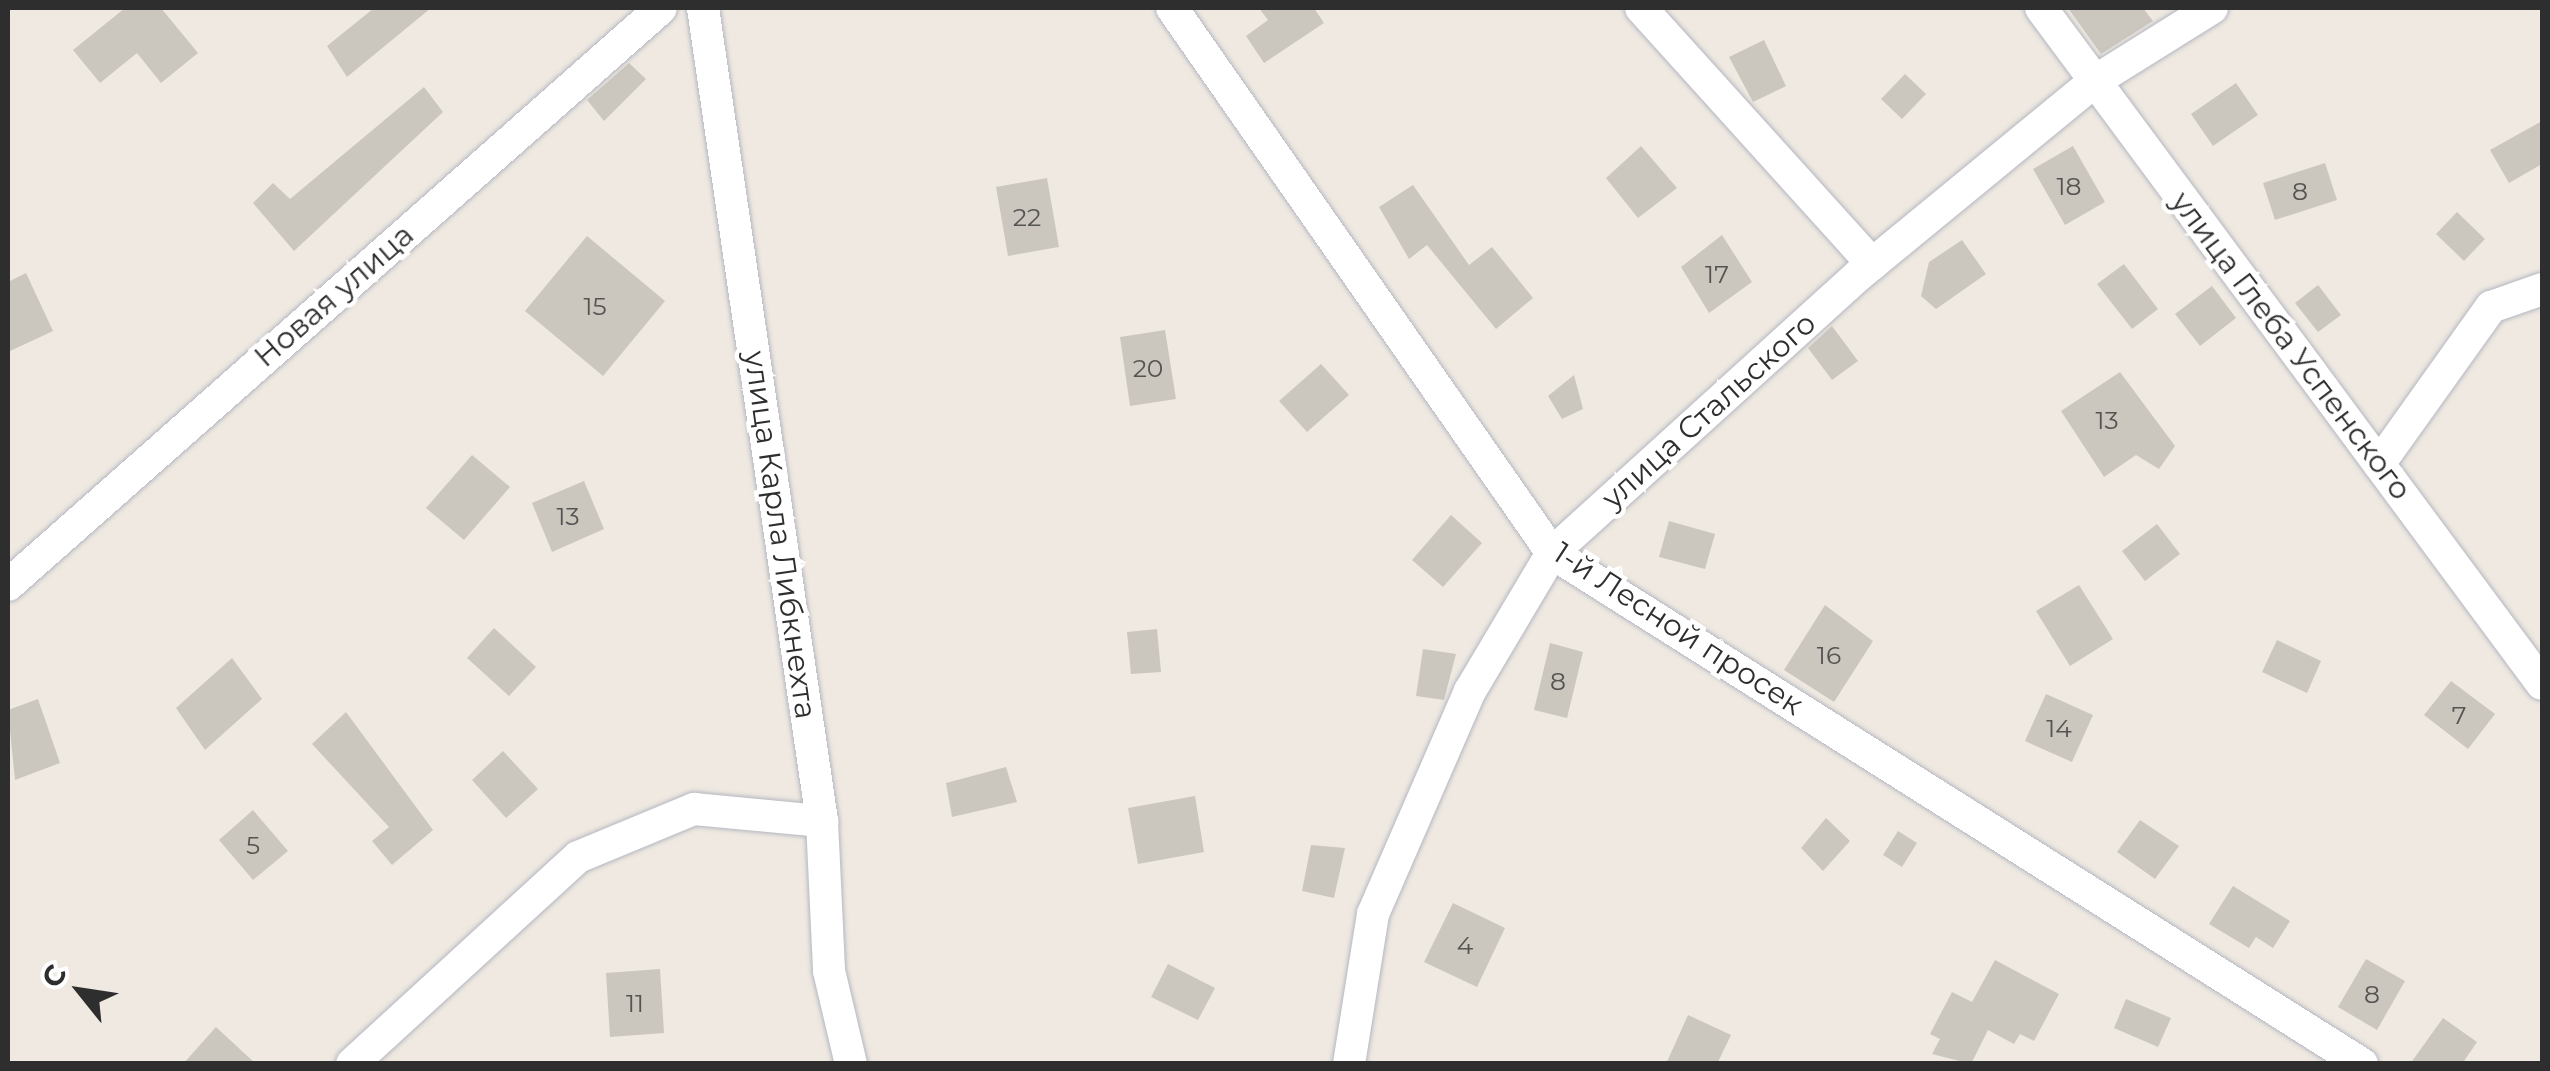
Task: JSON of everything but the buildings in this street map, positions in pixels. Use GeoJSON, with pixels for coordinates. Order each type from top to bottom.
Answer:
{"type":"FeatureCollection","features":[{"type":"Feature","properties":{"kind":"street","name":"Новая улица"},"geometry":{"type":"LineString","coordinates":[[8,584],[662,8]]}},
{"type":"Feature","properties":{"kind":"street","name":"улица Карла Либкнехта"},"geometry":{"type":"LineString","coordinates":[[703,8],[822,821],[829,971],[850,1064]]}},
{"type":"Feature","properties":{"kind":"street","name":"1-й Лесной просек"},"geometry":{"type":"LineString","coordinates":[[1172,8],[1552,553],[2362,1064]]}},
{"type":"Feature","properties":{"kind":"street"},"geometry":{"type":"LineString","coordinates":[[1641,8],[1872,264]]}},
{"type":"Feature","properties":{"kind":"street","name":"улица Глеба Успенского"},"geometry":{"type":"LineString","coordinates":[[2040,8],[2542,684]]}},
{"type":"Feature","properties":{"kind":"street","name":"улица Стальского"},"geometry":{"type":"LineString","coordinates":[[1349,1064],[1373,914],[1470,692],[1552,553],[1872,264],[2095,81],[2212,8]]}},
{"type":"Feature","properties":{"kind":"street"},"geometry":{"type":"LineString","coordinates":[[2379,464],[2491,306],[2542,289]]}},
{"type":"Feature","properties":{"kind":"street"},"geometry":{"type":"LineString","coordinates":[[352,1064],[578,857],[694,809],[822,821]]}}]}
